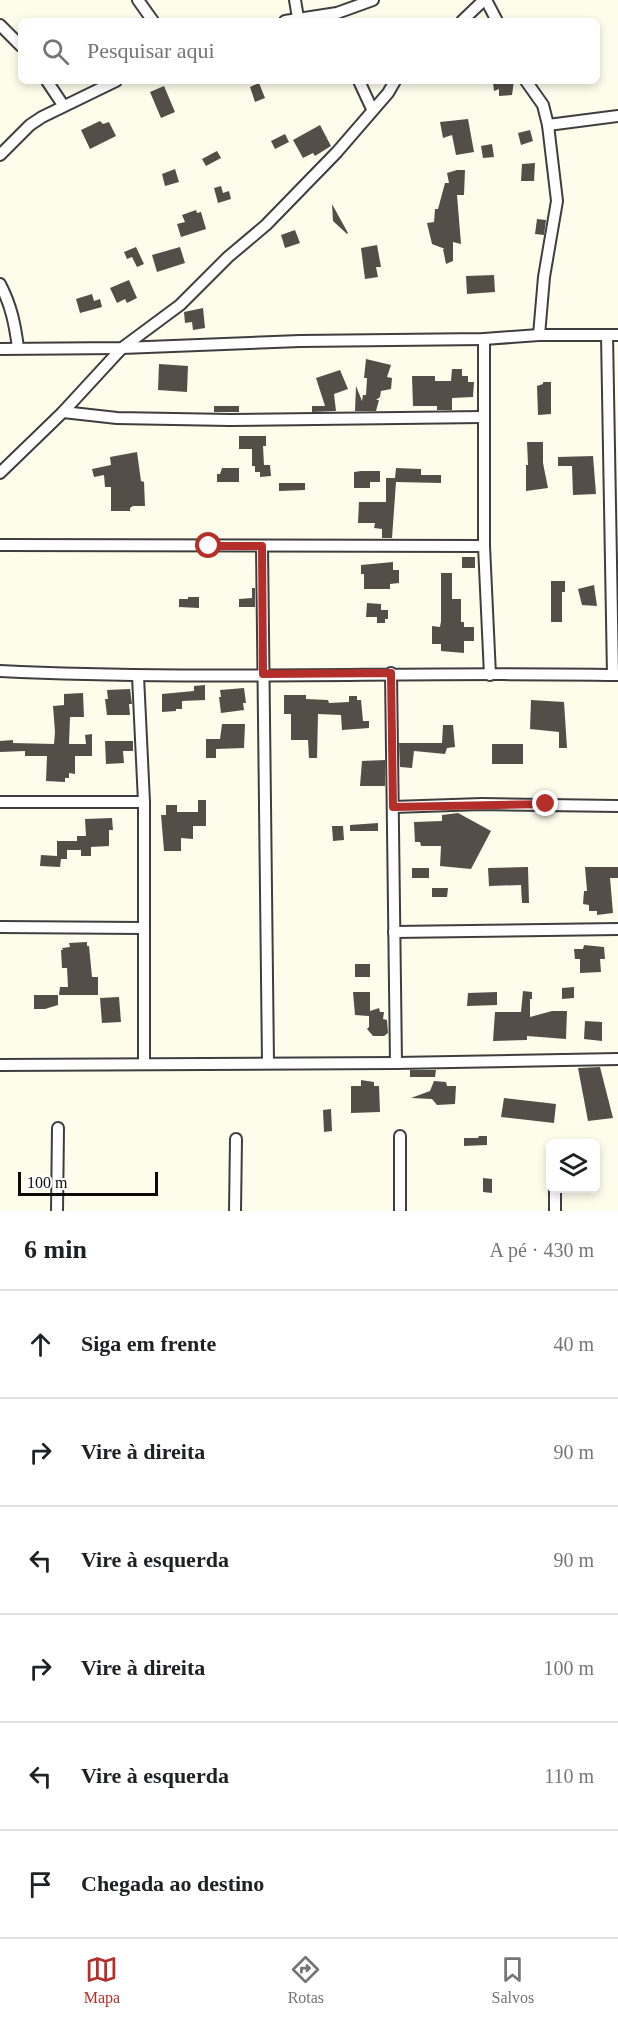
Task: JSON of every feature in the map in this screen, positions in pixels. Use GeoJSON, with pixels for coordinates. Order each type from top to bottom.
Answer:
{"type":"FeatureCollection","features":[{"type":"Feature","properties":{"kind":"street"},"geometry":{"type":"LineString","coordinates":[[138,0],[151,18]]}},
{"type":"Feature","properties":{"kind":"street"},"geometry":{"type":"LineString","coordinates":[[295,0],[298,18],[328,18],[373,0]]}},
{"type":"Feature","properties":{"kind":"street"},"geometry":{"type":"LineString","coordinates":[[465,18],[485,0],[495,18]]}},
{"type":"Feature","properties":{"kind":"street"},"geometry":{"type":"LineString","coordinates":[[0,25],[18,43]]}},
{"type":"Feature","properties":{"kind":"street"},"geometry":{"type":"LineString","coordinates":[[49,84],[63,105]]}},
{"type":"Feature","properties":{"kind":"street"},"geometry":{"type":"LineString","coordinates":[[0,155],[30,125],[63,105],[111,84]]}},
{"type":"Feature","properties":{"kind":"street"},"geometry":{"type":"LineString","coordinates":[[360,84],[372,109]]}},
{"type":"Feature","properties":{"kind":"street"},"geometry":{"type":"LineString","coordinates":[[0,473],[63,412],[122,348],[180,305],[228,257],[266,225],[337,152],[393,84]]}},
{"type":"Feature","properties":{"kind":"street"},"geometry":{"type":"LineString","coordinates":[[528,84],[543,105],[548,125],[557,201],[544,277],[538,335]]}},
{"type":"Feature","properties":{"kind":"street"},"geometry":{"type":"LineString","coordinates":[[548,125],[618,116]]}},
{"type":"Feature","properties":{"kind":"street"},"geometry":{"type":"LineString","coordinates":[[0,284],[14,318],[18,348]]}},
{"type":"Feature","properties":{"kind":"street"},"geometry":{"type":"LineString","coordinates":[[0,350],[300,341],[484,339],[538,335],[612,335],[615,675],[391,673],[138,676],[0,671]]}},
{"type":"Feature","properties":{"kind":"street"},"geometry":{"type":"LineString","coordinates":[[484,339],[484,546],[490,675]]}},
{"type":"Feature","properties":{"kind":"street"},"geometry":{"type":"LineString","coordinates":[[63,412],[117,418],[230,420],[483,417]]}},
{"type":"Feature","properties":{"kind":"street"},"geometry":{"type":"LineString","coordinates":[[0,545],[484,546]]}},
{"type":"Feature","properties":{"kind":"street"},"geometry":{"type":"LineString","coordinates":[[262,546],[268,1063]]}},
{"type":"Feature","properties":{"kind":"street"},"geometry":{"type":"LineString","coordinates":[[391,673],[396,1063]]}},
{"type":"Feature","properties":{"kind":"street"},"geometry":{"type":"LineString","coordinates":[[138,676],[144,802],[144,1064]]}},
{"type":"Feature","properties":{"kind":"street"},"geometry":{"type":"LineString","coordinates":[[0,802],[144,802]]}},
{"type":"Feature","properties":{"kind":"street"},"geometry":{"type":"LineString","coordinates":[[393,807],[514,804],[618,806]]}},
{"type":"Feature","properties":{"kind":"street"},"geometry":{"type":"LineString","coordinates":[[0,927],[144,928]]}},
{"type":"Feature","properties":{"kind":"street"},"geometry":{"type":"LineString","coordinates":[[394,932],[618,929]]}},
{"type":"Feature","properties":{"kind":"street"},"geometry":{"type":"LineString","coordinates":[[0,1065],[396,1063],[618,1059]]}},
{"type":"Feature","properties":{"kind":"street"},"geometry":{"type":"LineString","coordinates":[[57,1211],[58,1128]]}},
{"type":"Feature","properties":{"kind":"street"},"geometry":{"type":"LineString","coordinates":[[400,1136],[400,1211]]}},
{"type":"Feature","properties":{"kind":"street"},"geometry":{"type":"LineString","coordinates":[[235,1211],[236,1139]]}},
{"type":"Feature","properties":{"kind":"street"},"geometry":{"type":"LineString","coordinates":[[555,1193],[555,1211]]}},
{"type":"Feature","properties":{"kind":"building"},"geometry":{"type":"Polygon","coordinates":[[[259,84],[265,98],[255,102],[250,87],[259,84]]]}},
{"type":"Feature","properties":{"kind":"building"},"geometry":{"type":"Polygon","coordinates":[[[493,84],[514,84],[512,95],[499,96],[499,89],[494,91],[493,84]]]}},
{"type":"Feature","properties":{"kind":"building"},"geometry":{"type":"Polygon","coordinates":[[[164,86],[175,112],[161,118],[150,92],[164,86]]]}},
{"type":"Feature","properties":{"kind":"building"},"geometry":{"type":"Polygon","coordinates":[[[468,119],[474,152],[456,155],[452,135],[443,138],[440,122],[468,119]]]}},
{"type":"Feature","properties":{"kind":"building"},"geometry":{"type":"Polygon","coordinates":[[[100,121],[103,124],[109,122],[116,136],[90,149],[81,130],[100,121]]]}},
{"type":"Feature","properties":{"kind":"building"},"geometry":{"type":"Polygon","coordinates":[[[320,125],[331,146],[315,156],[313,153],[303,158],[293,140],[320,125]]]}},
{"type":"Feature","properties":{"kind":"building"},"geometry":{"type":"Polygon","coordinates":[[[530,130],[533,141],[521,145],[518,133],[530,130]]]}},
{"type":"Feature","properties":{"kind":"building"},"geometry":{"type":"Polygon","coordinates":[[[285,134],[289,142],[275,149],[271,141],[285,134]]]}},
{"type":"Feature","properties":{"kind":"building"},"geometry":{"type":"Polygon","coordinates":[[[492,144],[494,157],[483,158],[481,146],[492,144]]]}},
{"type":"Feature","properties":{"kind":"building"},"geometry":{"type":"Polygon","coordinates":[[[217,151],[221,158],[206,166],[202,159],[217,151]]]}},
{"type":"Feature","properties":{"kind":"building"},"geometry":{"type":"Polygon","coordinates":[[[535,163],[534,181],[521,181],[522,164],[535,163]]]}},
{"type":"Feature","properties":{"kind":"building"},"geometry":{"type":"Polygon","coordinates":[[[175,169],[179,182],[165,186],[162,174],[175,169]]]}},
{"type":"Feature","properties":{"kind":"building"},"geometry":{"type":"Polygon","coordinates":[[[465,170],[464,195],[457,195],[461,244],[453,242],[453,261],[446,264],[443,249],[445,249],[432,244],[427,223],[434,222],[435,209],[438,209],[445,183],[449,183],[447,173],[465,170]]]}},
{"type":"Feature","properties":{"kind":"building"},"geometry":{"type":"Polygon","coordinates":[[[221,186],[223,193],[229,191],[231,199],[218,203],[214,188],[221,186]]]}},
{"type":"Feature","properties":{"kind":"building"},"geometry":{"type":"Polygon","coordinates":[[[332,204],[348,233],[347,234],[333,221],[332,204]]]}},
{"type":"Feature","properties":{"kind":"building"},"geometry":{"type":"Polygon","coordinates":[[[196,210],[197,213],[201,212],[206,229],[181,237],[177,224],[185,222],[182,215],[196,210]]]}},
{"type":"Feature","properties":{"kind":"building"},"geometry":{"type":"Polygon","coordinates":[[[537,219],[546,220],[544,235],[535,234],[537,219]]]}},
{"type":"Feature","properties":{"kind":"building"},"geometry":{"type":"Polygon","coordinates":[[[295,230],[300,243],[285,248],[281,235],[295,230]]]}},
{"type":"Feature","properties":{"kind":"building"},"geometry":{"type":"Polygon","coordinates":[[[377,245],[381,267],[376,267],[378,277],[365,279],[361,248],[377,245]]]}},
{"type":"Feature","properties":{"kind":"building"},"geometry":{"type":"Polygon","coordinates":[[[136,247],[144,264],[137,267],[132,257],[127,259],[124,252],[136,247]]]}},
{"type":"Feature","properties":{"kind":"building"},"geometry":{"type":"Polygon","coordinates":[[[180,247],[185,263],[157,272],[152,255],[180,247]]]}},
{"type":"Feature","properties":{"kind":"building"},"geometry":{"type":"Polygon","coordinates":[[[494,275],[495,292],[467,294],[466,276],[494,275]]]}},
{"type":"Feature","properties":{"kind":"building"},"geometry":{"type":"Polygon","coordinates":[[[129,280],[137,298],[127,303],[125,299],[117,303],[110,288],[129,280]]]}},
{"type":"Feature","properties":{"kind":"building"},"geometry":{"type":"Polygon","coordinates":[[[92,294],[94,301],[100,299],[102,307],[80,313],[76,299],[92,294]]]}},
{"type":"Feature","properties":{"kind":"building"},"geometry":{"type":"Polygon","coordinates":[[[203,308],[205,328],[193,330],[192,322],[185,323],[184,312],[203,308]]]}},
{"type":"Feature","properties":{"kind":"building"},"geometry":{"type":"Polygon","coordinates":[[[366,359],[391,365],[387,377],[392,378],[391,389],[381,391],[380,397],[376,400],[379,400],[376,411],[355,411],[356,386],[362,401],[363,395],[366,395],[367,378],[364,378],[366,359]]]}},
{"type":"Feature","properties":{"kind":"building"},"geometry":{"type":"Polygon","coordinates":[[[159,364],[188,366],[187,392],[158,390],[159,364]]]}},
{"type":"Feature","properties":{"kind":"building"},"geometry":{"type":"Polygon","coordinates":[[[452,369],[462,369],[462,376],[468,376],[468,382],[474,382],[473,397],[452,398],[452,410],[437,410],[437,406],[413,406],[412,376],[435,376],[435,381],[451,381],[452,369]]]}},
{"type":"Feature","properties":{"kind":"building"},"geometry":{"type":"Polygon","coordinates":[[[340,370],[348,389],[334,394],[336,411],[312,412],[312,406],[325,406],[316,378],[340,370]]]}},
{"type":"Feature","properties":{"kind":"building"},"geometry":{"type":"Polygon","coordinates":[[[543,382],[551,382],[551,414],[538,415],[537,386],[543,382]]]}},
{"type":"Feature","properties":{"kind":"building"},"geometry":{"type":"Polygon","coordinates":[[[214,406],[239,406],[239,412],[214,412],[214,406]]]}},
{"type":"Feature","properties":{"kind":"building"},"geometry":{"type":"Polygon","coordinates":[[[239,436],[266,436],[266,446],[263,446],[264,465],[270,465],[271,476],[260,477],[260,472],[255,472],[255,466],[252,466],[252,449],[239,449],[239,436]]]}},
{"type":"Feature","properties":{"kind":"building"},"geometry":{"type":"Polygon","coordinates":[[[527,442],[543,442],[543,463],[548,488],[526,491],[527,442]]]}},
{"type":"Feature","properties":{"kind":"building"},"geometry":{"type":"Polygon","coordinates":[[[137,452],[141,481],[144,482],[145,506],[133,506],[130,511],[111,511],[111,487],[105,487],[104,475],[94,477],[92,469],[111,465],[110,457],[137,452]]]}},
{"type":"Feature","properties":{"kind":"building"},"geometry":{"type":"Polygon","coordinates":[[[593,456],[596,494],[573,495],[572,466],[558,466],[558,457],[593,456]]]}},
{"type":"Feature","properties":{"kind":"building"},"geometry":{"type":"Polygon","coordinates":[[[222,468],[239,468],[239,482],[217,482],[217,474],[220,474],[222,468]]]}},
{"type":"Feature","properties":{"kind":"building"},"geometry":{"type":"Polygon","coordinates":[[[396,468],[421,469],[421,475],[441,475],[441,483],[396,482],[392,538],[382,538],[382,529],[374,528],[375,523],[358,523],[359,502],[386,502],[386,478],[395,478],[396,468]]]}},
{"type":"Feature","properties":{"kind":"building"},"geometry":{"type":"Polygon","coordinates":[[[380,471],[380,482],[370,482],[370,488],[354,488],[354,472],[380,471]]]}},
{"type":"Feature","properties":{"kind":"building"},"geometry":{"type":"Polygon","coordinates":[[[279,483],[305,483],[305,490],[279,491],[279,483]]]}},
{"type":"Feature","properties":{"kind":"building"},"geometry":{"type":"Polygon","coordinates":[[[462,557],[475,557],[475,568],[462,568],[462,557]]]}},
{"type":"Feature","properties":{"kind":"building"},"geometry":{"type":"Polygon","coordinates":[[[393,562],[393,570],[399,570],[399,583],[390,584],[390,589],[364,589],[364,574],[361,574],[361,565],[393,562]]]}},
{"type":"Feature","properties":{"kind":"building"},"geometry":{"type":"Polygon","coordinates":[[[441,573],[452,573],[452,599],[461,599],[461,622],[464,622],[464,627],[474,627],[474,641],[464,641],[464,653],[441,651],[441,644],[432,644],[432,626],[440,627],[441,621],[441,573]]]}},
{"type":"Feature","properties":{"kind":"building"},"geometry":{"type":"Polygon","coordinates":[[[551,581],[565,581],[565,592],[562,592],[562,622],[551,622],[551,581]]]}},
{"type":"Feature","properties":{"kind":"building"},"geometry":{"type":"Polygon","coordinates":[[[594,585],[597,606],[582,605],[578,589],[594,585]]]}},
{"type":"Feature","properties":{"kind":"building"},"geometry":{"type":"Polygon","coordinates":[[[252,588],[255,588],[255,607],[239,607],[239,599],[252,598],[252,588]]]}},
{"type":"Feature","properties":{"kind":"building"},"geometry":{"type":"Polygon","coordinates":[[[188,597],[199,597],[199,608],[179,607],[179,599],[188,599],[188,597]]]}},
{"type":"Feature","properties":{"kind":"building"},"geometry":{"type":"Polygon","coordinates":[[[367,603],[381,604],[381,610],[388,610],[388,619],[385,619],[385,623],[377,623],[377,617],[366,617],[367,603]]]}},
{"type":"Feature","properties":{"kind":"building"},"geometry":{"type":"Polygon","coordinates":[[[205,685],[205,700],[182,701],[182,709],[162,712],[162,694],[194,691],[194,686],[205,685]]]}},
{"type":"Feature","properties":{"kind":"building"},"geometry":{"type":"Polygon","coordinates":[[[244,688],[246,703],[243,703],[244,710],[221,713],[220,690],[244,688]]]}},
{"type":"Feature","properties":{"kind":"building"},"geometry":{"type":"Polygon","coordinates":[[[130,689],[132,704],[129,704],[130,715],[107,715],[105,699],[108,699],[107,690],[130,689]]]}},
{"type":"Feature","properties":{"kind":"building"},"geometry":{"type":"Polygon","coordinates":[[[83,693],[84,717],[70,717],[69,744],[86,744],[85,735],[92,734],[92,756],[75,756],[75,774],[69,773],[69,778],[65,778],[65,782],[46,781],[47,756],[25,756],[25,751],[0,752],[0,741],[54,744],[53,706],[64,705],[64,694],[83,693]]]}},
{"type":"Feature","properties":{"kind":"building"},"geometry":{"type":"Polygon","coordinates":[[[284,695],[306,695],[306,699],[328,700],[329,703],[349,702],[349,696],[357,696],[357,700],[361,700],[363,721],[369,721],[369,728],[342,730],[341,715],[318,714],[317,758],[309,758],[308,740],[291,740],[291,714],[284,714],[284,695]]]}},
{"type":"Feature","properties":{"kind":"building"},"geometry":{"type":"Polygon","coordinates":[[[531,700],[564,702],[567,748],[559,748],[559,732],[530,729],[531,700]]]}},
{"type":"Feature","properties":{"kind":"building"},"geometry":{"type":"Polygon","coordinates":[[[222,724],[245,724],[244,748],[216,749],[216,758],[206,758],[206,739],[220,739],[222,724]]]}},
{"type":"Feature","properties":{"kind":"building"},"geometry":{"type":"Polygon","coordinates":[[[443,725],[453,725],[455,747],[447,748],[445,754],[414,751],[412,768],[400,767],[399,743],[442,743],[443,725]]]}},
{"type":"Feature","properties":{"kind":"building"},"geometry":{"type":"Polygon","coordinates":[[[105,741],[133,741],[133,751],[123,751],[124,763],[106,764],[105,741]]]}},
{"type":"Feature","properties":{"kind":"building"},"geometry":{"type":"Polygon","coordinates":[[[492,744],[523,744],[523,764],[492,764],[492,744]]]}},
{"type":"Feature","properties":{"kind":"building"},"geometry":{"type":"Polygon","coordinates":[[[385,760],[385,786],[360,786],[362,761],[385,760]]]}},
{"type":"Feature","properties":{"kind":"building"},"geometry":{"type":"Polygon","coordinates":[[[198,800],[206,800],[206,826],[193,826],[193,839],[181,838],[181,851],[164,851],[161,815],[166,815],[166,805],[177,805],[177,812],[198,812],[198,800]]]}},
{"type":"Feature","properties":{"kind":"building"},"geometry":{"type":"Polygon","coordinates":[[[458,813],[491,831],[471,869],[440,866],[441,846],[421,846],[420,842],[415,842],[414,822],[442,821],[442,815],[458,813]]]}},
{"type":"Feature","properties":{"kind":"building"},"geometry":{"type":"Polygon","coordinates":[[[112,818],[113,830],[109,830],[109,846],[91,847],[91,856],[81,856],[81,850],[67,850],[67,859],[61,859],[60,867],[40,866],[41,855],[57,856],[57,841],[77,841],[77,836],[86,836],[85,819],[112,818]]]}},
{"type":"Feature","properties":{"kind":"building"},"geometry":{"type":"Polygon","coordinates":[[[378,823],[378,831],[350,831],[350,825],[378,823]]]}},
{"type":"Feature","properties":{"kind":"building"},"geometry":{"type":"Polygon","coordinates":[[[332,826],[343,826],[344,840],[333,841],[332,826]]]}},
{"type":"Feature","properties":{"kind":"building"},"geometry":{"type":"Polygon","coordinates":[[[528,867],[529,903],[522,903],[521,885],[489,886],[488,868],[528,867]]]}},
{"type":"Feature","properties":{"kind":"building"},"geometry":{"type":"Polygon","coordinates":[[[585,867],[618,867],[618,878],[610,878],[613,913],[597,915],[597,911],[589,911],[589,905],[583,904],[584,891],[587,891],[585,867]]]}},
{"type":"Feature","properties":{"kind":"building"},"geometry":{"type":"Polygon","coordinates":[[[412,868],[429,868],[429,878],[412,878],[412,868]]]}},
{"type":"Feature","properties":{"kind":"building"},"geometry":{"type":"Polygon","coordinates":[[[432,888],[448,888],[447,897],[432,897],[432,888]]]}},
{"type":"Feature","properties":{"kind":"building"},"geometry":{"type":"Polygon","coordinates":[[[87,942],[92,977],[98,977],[98,995],[59,995],[60,987],[68,987],[67,968],[62,968],[62,948],[70,947],[69,943],[87,942]]]}},
{"type":"Feature","properties":{"kind":"building"},"geometry":{"type":"Polygon","coordinates":[[[584,945],[604,947],[605,959],[600,959],[601,972],[580,973],[580,959],[575,959],[574,949],[583,949],[584,945]]]}},
{"type":"Feature","properties":{"kind":"building"},"geometry":{"type":"Polygon","coordinates":[[[355,964],[370,964],[370,977],[355,977],[355,964]]]}},
{"type":"Feature","properties":{"kind":"building"},"geometry":{"type":"Polygon","coordinates":[[[574,987],[574,998],[562,999],[562,988],[574,987]]]}},
{"type":"Feature","properties":{"kind":"building"},"geometry":{"type":"Polygon","coordinates":[[[523,991],[532,992],[530,1017],[552,1011],[567,1011],[566,1039],[527,1036],[527,1040],[493,1041],[495,1012],[521,1012],[523,991]]]}},
{"type":"Feature","properties":{"kind":"building"},"geometry":{"type":"Polygon","coordinates":[[[353,992],[370,992],[370,1011],[379,1008],[380,1012],[384,1012],[383,1019],[387,1020],[388,1033],[384,1036],[373,1036],[367,1029],[369,1016],[355,1015],[353,992]]]}},
{"type":"Feature","properties":{"kind":"building"},"geometry":{"type":"Polygon","coordinates":[[[497,992],[497,1005],[467,1006],[468,993],[497,992]]]}},
{"type":"Feature","properties":{"kind":"building"},"geometry":{"type":"Polygon","coordinates":[[[34,995],[58,995],[58,1005],[45,1009],[34,1009],[34,995]]]}},
{"type":"Feature","properties":{"kind":"building"},"geometry":{"type":"Polygon","coordinates":[[[119,997],[121,1022],[102,1023],[100,998],[119,997]]]}},
{"type":"Feature","properties":{"kind":"building"},"geometry":{"type":"Polygon","coordinates":[[[585,1021],[602,1022],[602,1041],[584,1039],[585,1021]]]}},
{"type":"Feature","properties":{"kind":"building"},"geometry":{"type":"Polygon","coordinates":[[[600,1067],[613,1118],[588,1121],[578,1068],[600,1067]]]}},
{"type":"Feature","properties":{"kind":"building"},"geometry":{"type":"Polygon","coordinates":[[[410,1070],[436,1070],[435,1077],[410,1077],[410,1070]]]}},
{"type":"Feature","properties":{"kind":"building"},"geometry":{"type":"Polygon","coordinates":[[[361,1080],[374,1082],[374,1086],[379,1086],[380,1112],[351,1113],[351,1086],[361,1086],[361,1080]]]}},
{"type":"Feature","properties":{"kind":"building"},"geometry":{"type":"Polygon","coordinates":[[[434,1081],[446,1082],[447,1086],[456,1086],[455,1104],[437,1105],[432,1099],[411,1098],[430,1091],[434,1081]]]}},
{"type":"Feature","properties":{"kind":"building"},"geometry":{"type":"Polygon","coordinates":[[[504,1098],[556,1104],[554,1123],[501,1117],[504,1098]]]}},
{"type":"Feature","properties":{"kind":"building"},"geometry":{"type":"Polygon","coordinates":[[[331,1109],[332,1131],[324,1132],[323,1110],[331,1109]]]}},
{"type":"Feature","properties":{"kind":"building"},"geometry":{"type":"Polygon","coordinates":[[[487,1136],[487,1145],[464,1146],[464,1138],[478,1138],[487,1136]]]}},
{"type":"Feature","properties":{"kind":"building"},"geometry":{"type":"Polygon","coordinates":[[[483,1178],[492,1179],[492,1193],[483,1192],[483,1178]]]}},
{"type":"Feature","properties":{"kind":"route"},"geometry":{"type":"LineString","coordinates":[[209,546],[262,546],[263,674],[391,673],[393,807],[546,804]]}}]}
